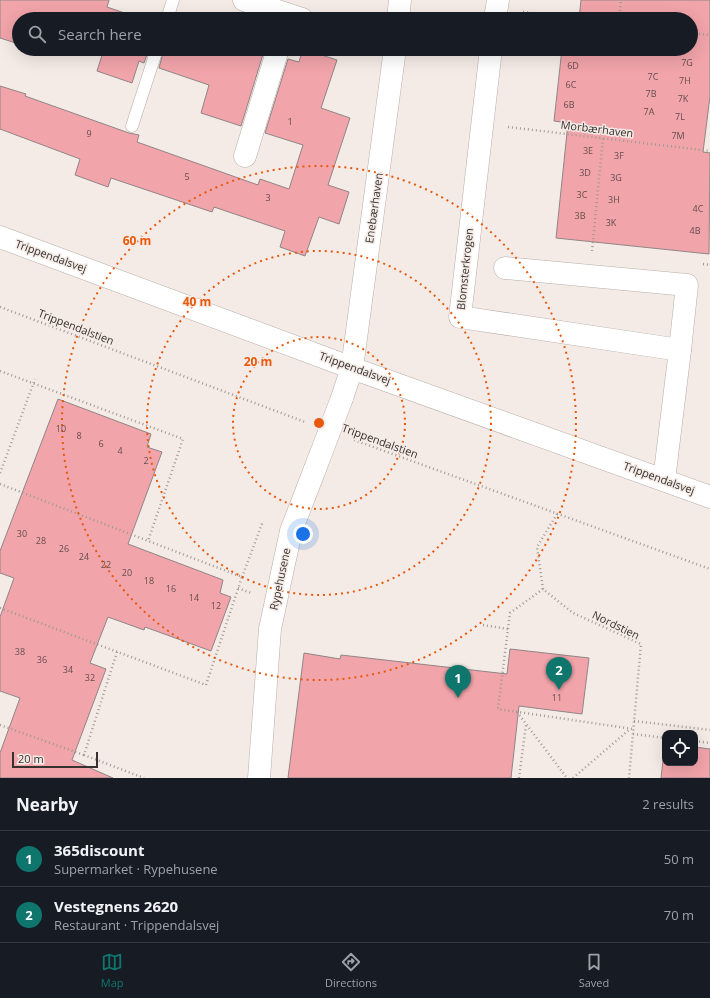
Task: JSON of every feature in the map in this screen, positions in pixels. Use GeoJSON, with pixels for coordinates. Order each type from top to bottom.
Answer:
{"type":"FeatureCollection","features":[{"type":"Feature","properties":{"kind":"street"},"geometry":{"type":"LineString","coordinates":[[244,0],[276,12]]}},
{"type":"Feature","properties":{"kind":"street"},"geometry":{"type":"LineString","coordinates":[[399,12],[400,0]]}},
{"type":"Feature","properties":{"kind":"street"},"geometry":{"type":"LineString","coordinates":[[244,156],[276,56]]}},
{"type":"Feature","properties":{"kind":"street","name":"Enebærhaven"},"geometry":{"type":"LineString","coordinates":[[352,368],[393,56]]}},
{"type":"Feature","properties":{"kind":"street","name":"Blomsterkrogen"},"geometry":{"type":"LineString","coordinates":[[490,56],[460,316],[680,350]]}},
{"type":"Feature","properties":{"kind":"street","name":"Trippendalsvej"},"geometry":{"type":"LineString","coordinates":[[0,237],[352,368],[710,497]]}},
{"type":"Feature","properties":{"kind":"street"},"geometry":{"type":"LineString","coordinates":[[505,268],[687,285],[664,480]]}},
{"type":"Feature","properties":{"kind":"street","name":"Rypehusene"},"geometry":{"type":"LineString","coordinates":[[259,778],[270,629],[291,531],[352,368]]}},
{"type":"Feature","properties":{"kind":"lane"},"geometry":{"type":"LineString","coordinates":[[169,12],[173,0]]}},
{"type":"Feature","properties":{"kind":"lane"},"geometry":{"type":"LineString","coordinates":[[132,126],[155,56]]}},
{"type":"Feature","properties":{"kind":"path"},"geometry":{"type":"LineString","coordinates":[[620,12],[621,0]]}},
{"type":"Feature","properties":{"kind":"path"},"geometry":{"type":"LineString","coordinates":[[496,9],[521,12]]}},
{"type":"Feature","properties":{"kind":"path"},"geometry":{"type":"LineString","coordinates":[[698,34],[710,35]]}},
{"type":"Feature","properties":{"kind":"path","name":"Morbærhaven"},"geometry":{"type":"LineString","coordinates":[[482,124],[710,151]]}},
{"type":"Feature","properties":{"kind":"path"},"geometry":{"type":"LineString","coordinates":[[592,252],[603,138]]}},
{"type":"Feature","properties":{"kind":"path","name":"Trippendalstien"},"geometry":{"type":"LineString","coordinates":[[0,307],[310,424]]}},
{"type":"Feature","properties":{"kind":"path"},"geometry":{"type":"LineString","coordinates":[[0,371],[184,439],[148,541]]}},
{"type":"Feature","properties":{"kind":"path"},"geometry":{"type":"LineString","coordinates":[[0,473],[35,379]]}},
{"type":"Feature","properties":{"kind":"path","name":"Trippendalstien"},"geometry":{"type":"LineString","coordinates":[[353,440],[710,569]]}},
{"type":"Feature","properties":{"kind":"path"},"geometry":{"type":"LineString","coordinates":[[0,484],[242,577]]}},
{"type":"Feature","properties":{"kind":"path"},"geometry":{"type":"LineString","coordinates":[[557,514],[538,547],[543,589],[510,613],[498,709],[632,729]]}},
{"type":"Feature","properties":{"kind":"path"},"geometry":{"type":"LineString","coordinates":[[0,608],[206,686],[242,577],[263,521]]}},
{"type":"Feature","properties":{"kind":"path","name":"Nordstien"},"geometry":{"type":"LineString","coordinates":[[543,589],[573,613],[641,644],[632,729],[633,734],[629,778]]}},
{"type":"Feature","properties":{"kind":"path"},"geometry":{"type":"LineString","coordinates":[[483,625],[508,629]]}},
{"type":"Feature","properties":{"kind":"path"},"geometry":{"type":"LineString","coordinates":[[84,756],[117,652]]}},
{"type":"Feature","properties":{"kind":"path"},"geometry":{"type":"LineString","coordinates":[[516,711],[567,778]]}},
{"type":"Feature","properties":{"kind":"path"},"geometry":{"type":"LineString","coordinates":[[634,721],[710,730]]}},
{"type":"Feature","properties":{"kind":"path"},"geometry":{"type":"LineString","coordinates":[[519,778],[526,724]]}},
{"type":"Feature","properties":{"kind":"path"},"geometry":{"type":"LineString","coordinates":[[0,725],[144,778]]}},
{"type":"Feature","properties":{"kind":"path"},"geometry":{"type":"LineString","coordinates":[[573,778],[632,729]]}},
{"type":"Feature","properties":{"kind":"path"},"geometry":{"type":"LineString","coordinates":[[633,734],[662,738]]}},
{"type":"Feature","properties":{"kind":"path"},"geometry":{"type":"LineString","coordinates":[[698,742],[710,743]]}},
{"type":"Feature","properties":{"kind":"building"},"geometry":{"type":"Polygon","coordinates":[[[0,0],[109,0],[107,7],[122,12],[12,12],[12,42],[0,38],[0,0]]]}},
{"type":"Feature","properties":{"kind":"building"},"geometry":{"type":"Polygon","coordinates":[[[581,0],[710,0],[710,96],[703,152],[710,153],[709,254],[556,238],[568,123],[554,121],[561,56],[698,56],[698,12],[580,12],[581,0]]]}},
{"type":"Feature","properties":{"kind":"building"},"geometry":{"type":"Polygon","coordinates":[[[102,56],[146,56],[144,63],[139,61],[132,83],[97,71],[102,56]]]}},
{"type":"Feature","properties":{"kind":"building"},"geometry":{"type":"Polygon","coordinates":[[[162,56],[262,56],[241,126],[201,113],[209,85],[159,68],[162,56]]]}},
{"type":"Feature","properties":{"kind":"building"},"geometry":{"type":"Polygon","coordinates":[[[301,56],[325,56],[337,60],[321,108],[350,118],[328,185],[349,192],[339,224],[319,217],[305,256],[280,247],[285,231],[214,207],[212,212],[111,178],[108,187],[75,175],[80,159],[0,129],[0,86],[26,94],[25,96],[129,133],[139,135],[137,142],[258,185],[260,179],[289,189],[303,145],[265,133],[288,59],[299,62],[301,56]]]}},
{"type":"Feature","properties":{"kind":"building"},"geometry":{"type":"Polygon","coordinates":[[[58,399],[151,434],[147,447],[162,452],[128,544],[223,580],[220,593],[231,597],[211,651],[145,627],[144,630],[108,617],[90,663],[106,669],[72,760],[113,778],[0,778],[0,753],[20,698],[0,691],[0,617],[14,578],[0,573],[0,551],[58,399]]]}},
{"type":"Feature","properties":{"kind":"building"},"geometry":{"type":"Polygon","coordinates":[[[510,649],[589,658],[582,714],[519,706],[511,778],[288,778],[304,653],[340,659],[341,655],[507,674],[510,649]]]}},
{"type":"Feature","properties":{"kind":"building"},"geometry":{"type":"Polygon","coordinates":[[[698,747],[710,749],[710,778],[661,778],[662,766],[698,766],[698,747]]]}},
{"type":"Feature","properties":{"kind":"place","name":"Vestegnens 2620"},"geometry":{"type":"Point","coordinates":[559,690]}},
{"type":"Feature","properties":{"kind":"place","name":"365discount"},"geometry":{"type":"Point","coordinates":[458,698]}}]}
